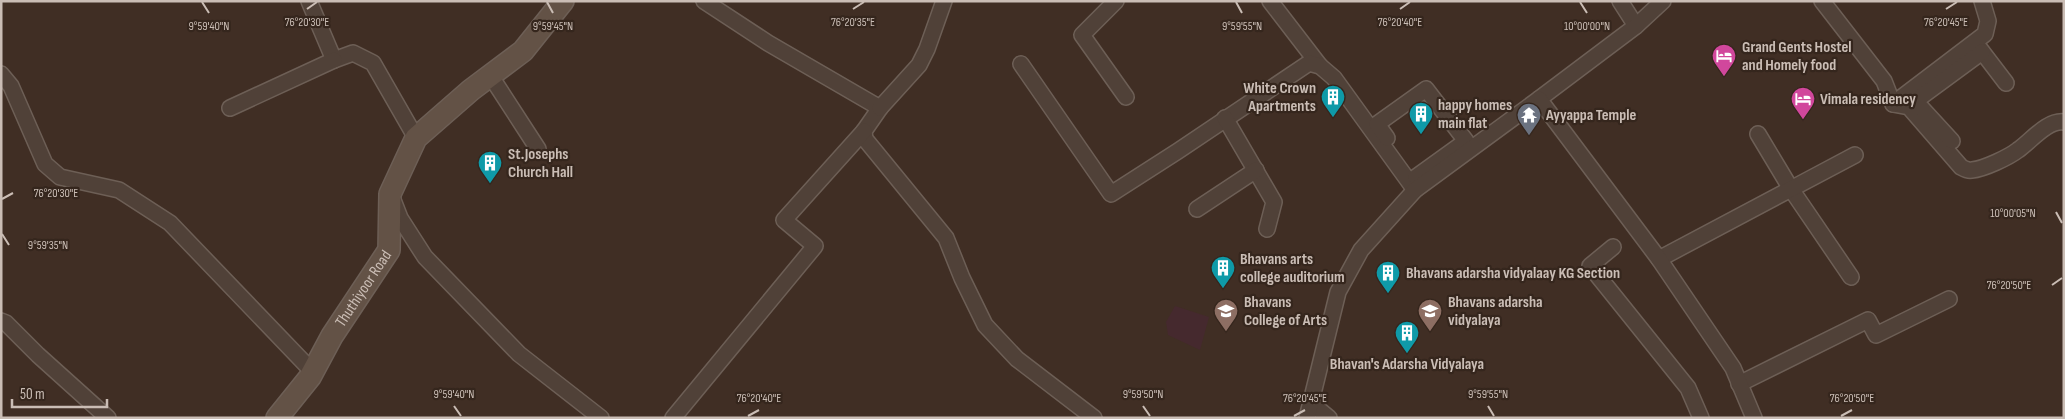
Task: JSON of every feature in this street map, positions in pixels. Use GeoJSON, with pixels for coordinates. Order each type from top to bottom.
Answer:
{"type":"FeatureCollection","features":[{"type":"Feature","properties":{"kind":"main road","name":"Thuthiyoor Road"},"geometry":{"type":"LineString","coordinates":[[277,418],[313,372],[332,336],[389,250],[390,194],[416,138],[523,51],[563,1]]}},
{"type":"Feature","properties":{"kind":"street"},"geometry":{"type":"LineString","coordinates":[[310,1],[334,60]]}},
{"type":"Feature","properties":{"kind":"street"},"geometry":{"type":"LineString","coordinates":[[704,1],[784,53],[880,108]]}},
{"type":"Feature","properties":{"kind":"street"},"geometry":{"type":"LineString","coordinates":[[673,418],[815,246],[784,220],[864,131],[880,108],[919,65],[927,49],[944,1]]}},
{"type":"Feature","properties":{"kind":"street"},"geometry":{"type":"LineString","coordinates":[[1116,1],[1082,35],[1126,97]]}},
{"type":"Feature","properties":{"kind":"street"},"geometry":{"type":"LineString","coordinates":[[1270,1],[1320,66],[1334,78],[1418,184]]}},
{"type":"Feature","properties":{"kind":"street"},"geometry":{"type":"LineString","coordinates":[[1620,1],[1636,26]]}},
{"type":"Feature","properties":{"kind":"street"},"geometry":{"type":"LineString","coordinates":[[1418,184],[1539,99],[1636,26],[1663,1]]}},
{"type":"Feature","properties":{"kind":"street"},"geometry":{"type":"LineString","coordinates":[[1822,1],[1884,81],[1892,104]]}},
{"type":"Feature","properties":{"kind":"street"},"geometry":{"type":"LineString","coordinates":[[1952,141],[1918,104],[1918,98],[1978,47],[1985,34],[1988,21],[1982,1]]}},
{"type":"Feature","properties":{"kind":"street"},"geometry":{"type":"LineString","coordinates":[[1892,104],[1978,47]]}},
{"type":"Feature","properties":{"kind":"street"},"geometry":{"type":"LineString","coordinates":[[1978,47],[2006,83]]}},
{"type":"Feature","properties":{"kind":"street"},"geometry":{"type":"LineString","coordinates":[[230,108],[353,53],[372,63],[416,138]]}},
{"type":"Feature","properties":{"kind":"street"},"geometry":{"type":"LineString","coordinates":[[1020,64],[1111,194],[1309,63],[1320,66]]}},
{"type":"Feature","properties":{"kind":"street"},"geometry":{"type":"LineString","coordinates":[[1,74],[11,86],[45,164],[60,177],[119,190],[170,223],[313,372]]}},
{"type":"Feature","properties":{"kind":"street"},"geometry":{"type":"LineString","coordinates":[[490,76],[538,149]]}},
{"type":"Feature","properties":{"kind":"street"},"geometry":{"type":"LineString","coordinates":[[1329,418],[1309,410],[1338,292],[1361,250],[1418,184],[1466,141],[1426,89],[1377,124],[1418,184]]}},
{"type":"Feature","properties":{"kind":"street"},"geometry":{"type":"LineString","coordinates":[[1539,99],[1659,259],[1733,368],[1754,418]]}},
{"type":"Feature","properties":{"kind":"street"},"geometry":{"type":"LineString","coordinates":[[1892,104],[1909,107],[1961,167],[1970,171],[1982,168],[2017,151],[2048,126],[2058,121],[2064,122]]}},
{"type":"Feature","properties":{"kind":"street"},"geometry":{"type":"LineString","coordinates":[[1225,118],[1274,202],[1267,229]]}},
{"type":"Feature","properties":{"kind":"street"},"geometry":{"type":"LineString","coordinates":[[864,131],[865,139],[873,150],[946,238],[966,287],[986,325],[1017,359],[1094,418]]}},
{"type":"Feature","properties":{"kind":"street"},"geometry":{"type":"LineString","coordinates":[[1758,134],[1791,189],[1851,277]]}},
{"type":"Feature","properties":{"kind":"street"},"geometry":{"type":"LineString","coordinates":[[1659,259],[1855,155]]}},
{"type":"Feature","properties":{"kind":"street"},"geometry":{"type":"LineString","coordinates":[[1197,209],[1256,170]]}},
{"type":"Feature","properties":{"kind":"street"},"geometry":{"type":"LineString","coordinates":[[390,194],[400,218],[425,257],[519,354],[600,418]]}},
{"type":"Feature","properties":{"kind":"street"},"geometry":{"type":"LineString","coordinates":[[1614,247],[1590,266],[1688,388],[1702,418]]}},
{"type":"Feature","properties":{"kind":"street"},"geometry":{"type":"LineString","coordinates":[[1739,384],[1868,320],[1876,335],[1950,299]]}},
{"type":"Feature","properties":{"kind":"street"},"geometry":{"type":"LineString","coordinates":[[1,321],[6,323],[38,355],[108,418]]}},
{"type":"Feature","properties":{"kind":"shaded area"},"geometry":{"type":"Polygon","coordinates":[[[1175,306],[1209,317],[1200,350],[1168,335],[1166,322],[1175,306]]]}},
{"type":"Feature","properties":{"kind":"place","name":"Grand Gents Hostel and Homely food"},"geometry":{"type":"Point","coordinates":[1724,77]}},
{"type":"Feature","properties":{"kind":"place","name":"White Crown Apartments"},"geometry":{"type":"Point","coordinates":[1333,118]}},
{"type":"Feature","properties":{"kind":"place","name":"Vimala residency"},"geometry":{"type":"Point","coordinates":[1803,120]}},
{"type":"Feature","properties":{"kind":"place","name":"happy homes main flat"},"geometry":{"type":"Point","coordinates":[1421,135]}},
{"type":"Feature","properties":{"kind":"place","name":"Ayyappa Temple"},"geometry":{"type":"Point","coordinates":[1529,136]}},
{"type":"Feature","properties":{"kind":"place","name":"St.Josephs Church Hall"},"geometry":{"type":"Point","coordinates":[490,184]}},
{"type":"Feature","properties":{"kind":"place","name":"Bhavans arts college auditorium"},"geometry":{"type":"Point","coordinates":[1223,289]}},
{"type":"Feature","properties":{"kind":"place","name":"Bhavans adarsha vidyalaay KG Section"},"geometry":{"type":"Point","coordinates":[1388,294]}},
{"type":"Feature","properties":{"kind":"place","name":"Bhavans College of Arts"},"geometry":{"type":"Point","coordinates":[1226,332]}},
{"type":"Feature","properties":{"kind":"place","name":"Bhavans adarsha vidyalaya"},"geometry":{"type":"Point","coordinates":[1430,332]}},
{"type":"Feature","properties":{"kind":"place","name":"Bhavan's Adarsha Vidyalaya"},"geometry":{"type":"Point","coordinates":[1407,354]}}]}
